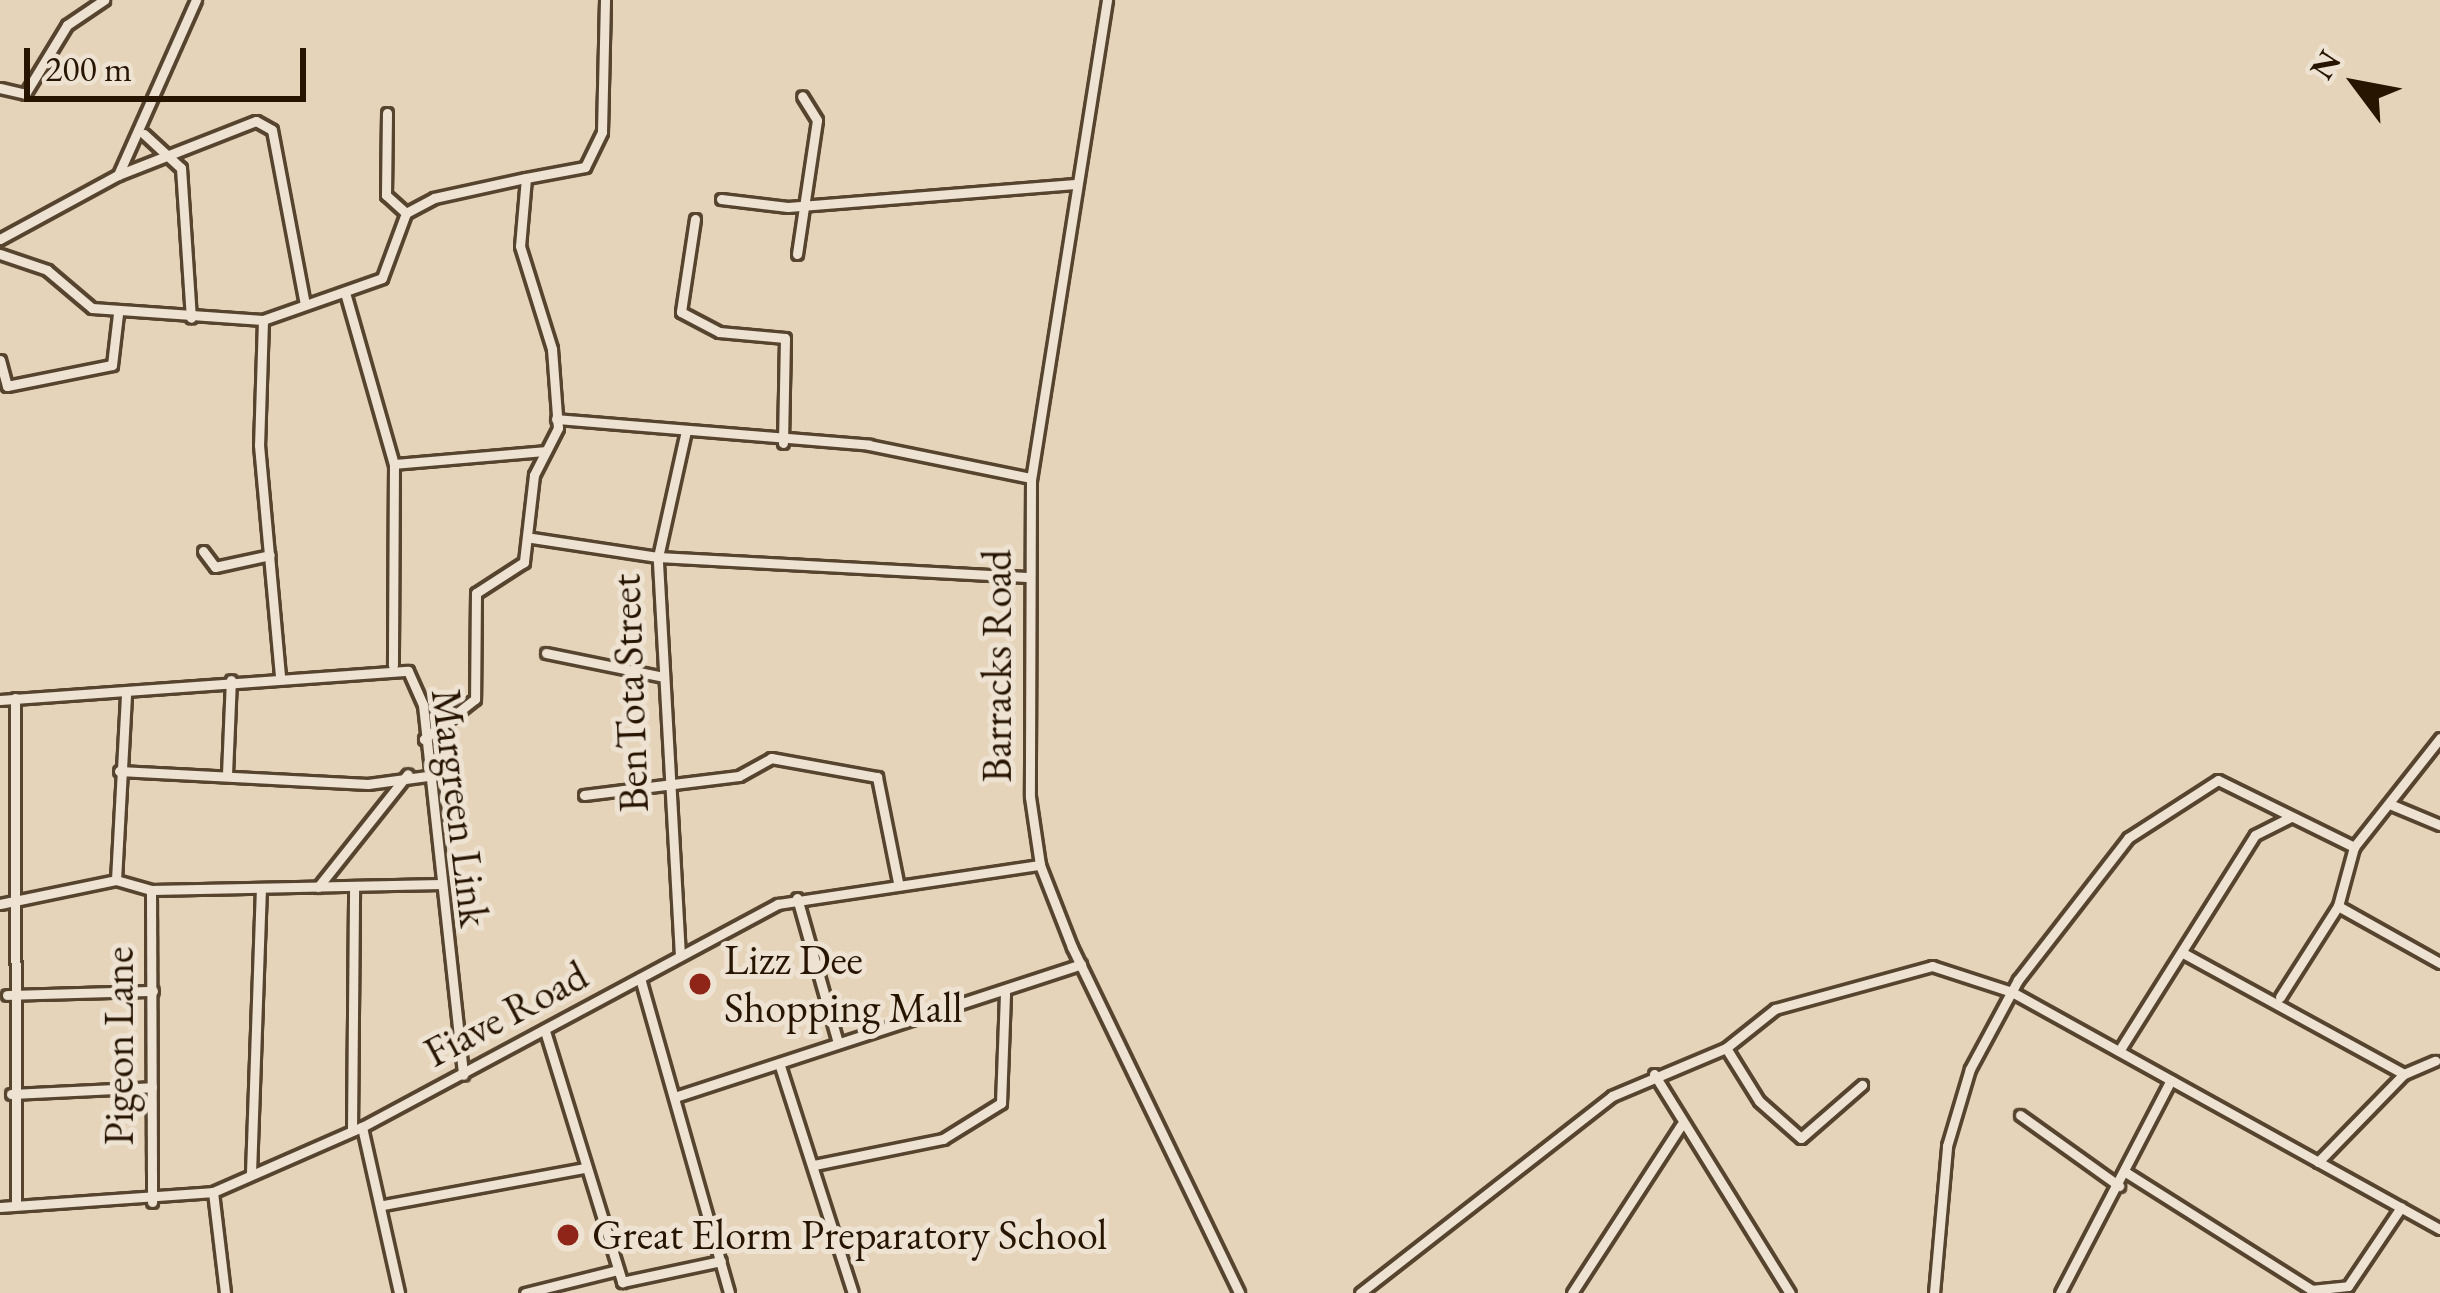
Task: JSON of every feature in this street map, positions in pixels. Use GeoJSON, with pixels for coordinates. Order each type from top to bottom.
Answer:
{"type":"FeatureCollection","features":[{"type":"Feature","properties":{"kind":"street"},"geometry":{"type":"LineString","coordinates":[[0,88],[26,94],[67,25],[104,0]]}},
{"type":"Feature","properties":{"kind":"street"},"geometry":{"type":"LineString","coordinates":[[118,175],[144,134],[196,0]]}},
{"type":"Feature","properties":{"kind":"street","name":"Barracks Road"},"geometry":{"type":"LineString","coordinates":[[1107,0],[1031,478],[1027,578],[1040,865],[1081,964],[1239,1293]]}},
{"type":"Feature","properties":{"kind":"street"},"geometry":{"type":"LineString","coordinates":[[406,213],[526,178],[585,167],[602,132],[607,3]]}},
{"type":"Feature","properties":{"kind":"street"},"geometry":{"type":"LineString","coordinates":[[797,254],[809,203],[817,120],[802,96]]}},
{"type":"Feature","properties":{"kind":"street"},"geometry":{"type":"LineString","coordinates":[[387,113],[386,195],[406,213]]}},
{"type":"Feature","properties":{"kind":"street"},"geometry":{"type":"LineString","coordinates":[[0,239],[167,152],[256,122],[272,130],[305,304]]}},
{"type":"Feature","properties":{"kind":"street"},"geometry":{"type":"LineString","coordinates":[[144,134],[167,152],[182,179],[191,318]]}},
{"type":"Feature","properties":{"kind":"street"},"geometry":{"type":"LineString","coordinates":[[424,740],[475,699],[476,593],[515,572],[532,538],[545,451],[556,419],[552,349],[520,246],[526,178]]}},
{"type":"Feature","properties":{"kind":"street"},"geometry":{"type":"LineString","coordinates":[[721,200],[809,203],[1075,184]]}},
{"type":"Feature","properties":{"kind":"street"},"geometry":{"type":"LineString","coordinates":[[0,254],[118,314],[263,320],[305,304],[346,296],[382,278],[406,213]]}},
{"type":"Feature","properties":{"kind":"street"},"geometry":{"type":"LineString","coordinates":[[695,218],[681,313],[719,332],[785,338],[783,442]]}},
{"type":"Feature","properties":{"kind":"street"},"geometry":{"type":"LineString","coordinates":[[346,296],[394,464],[393,665]]}},
{"type":"Feature","properties":{"kind":"street"},"geometry":{"type":"LineString","coordinates":[[0,360],[7,386],[112,365],[118,314]]}},
{"type":"Feature","properties":{"kind":"street"},"geometry":{"type":"LineString","coordinates":[[263,320],[270,555],[280,676]]}},
{"type":"Feature","properties":{"kind":"street"},"geometry":{"type":"LineString","coordinates":[[556,419],[783,442],[869,445],[1031,478]]}},
{"type":"Feature","properties":{"kind":"street","name":"BenTota Street"},"geometry":{"type":"LineString","coordinates":[[680,956],[666,780],[658,557],[686,430]]}},
{"type":"Feature","properties":{"kind":"street"},"geometry":{"type":"LineString","coordinates":[[394,464],[545,451]]}},
{"type":"Feature","properties":{"kind":"street"},"geometry":{"type":"LineString","coordinates":[[532,538],[658,557],[1027,578]]}},
{"type":"Feature","properties":{"kind":"street"},"geometry":{"type":"LineString","coordinates":[[203,551],[215,567],[270,555]]}},
{"type":"Feature","properties":{"kind":"street"},"geometry":{"type":"LineString","coordinates":[[546,653],[664,677]]}},
{"type":"Feature","properties":{"kind":"street","name":"Margreen Link"},"geometry":{"type":"LineString","coordinates":[[0,700],[125,694],[393,665],[419,688],[464,1075]]}},
{"type":"Feature","properties":{"kind":"street"},"geometry":{"type":"LineString","coordinates":[[227,774],[231,680]]}},
{"type":"Feature","properties":{"kind":"street"},"geometry":{"type":"LineString","coordinates":[[116,880],[125,694]]}},
{"type":"Feature","properties":{"kind":"street"},"geometry":{"type":"LineString","coordinates":[[15,698],[16,904],[7,995],[16,1205]]}},
{"type":"Feature","properties":{"kind":"street"},"geometry":{"type":"LineString","coordinates":[[2280,997],[2338,906],[2354,847],[2392,805],[2440,738]]}},
{"type":"Feature","properties":{"kind":"street"},"geometry":{"type":"LineString","coordinates":[[584,794],[666,780],[739,776],[771,758],[877,777],[898,882]]}},
{"type":"Feature","properties":{"kind":"street"},"geometry":{"type":"LineString","coordinates":[[119,771],[368,784],[408,773],[427,776]]}},
{"type":"Feature","properties":{"kind":"street"},"geometry":{"type":"LineString","coordinates":[[318,887],[408,773]]}},
{"type":"Feature","properties":{"kind":"street"},"geometry":{"type":"LineString","coordinates":[[1934,1293],[1952,1124],[2012,992],[2128,838],[2192,788],[2227,783],[2354,847]]}},
{"type":"Feature","properties":{"kind":"street"},"geometry":{"type":"LineString","coordinates":[[2392,805],[2440,825]]}},
{"type":"Feature","properties":{"kind":"street"},"geometry":{"type":"LineString","coordinates":[[2120,1051],[2255,835],[2291,817]]}},
{"type":"Feature","properties":{"kind":"street","name":"Fiave Road"},"geometry":{"type":"LineString","coordinates":[[0,1207],[152,1202],[213,1192],[464,1075],[680,956],[797,898],[1040,865]]}},
{"type":"Feature","properties":{"kind":"street"},"geometry":{"type":"LineString","coordinates":[[0,904],[116,880],[151,890],[442,884]]}},
{"type":"Feature","properties":{"kind":"street"},"geometry":{"type":"LineString","coordinates":[[354,887],[357,1128],[383,1205],[399,1293]]}},
{"type":"Feature","properties":{"kind":"street"},"geometry":{"type":"LineString","coordinates":[[251,1173],[261,888]]}},
{"type":"Feature","properties":{"kind":"street","name":"Pigeon Lane"},"geometry":{"type":"LineString","coordinates":[[151,890],[152,1202]]}},
{"type":"Feature","properties":{"kind":"street"},"geometry":{"type":"LineString","coordinates":[[797,898],[838,1043]]}},
{"type":"Feature","properties":{"kind":"street"},"geometry":{"type":"LineString","coordinates":[[2338,906],[2440,963]]}},
{"type":"Feature","properties":{"kind":"street"},"geometry":{"type":"LineString","coordinates":[[2183,953],[2280,997],[2404,1074]]}},
{"type":"Feature","properties":{"kind":"street"},"geometry":{"type":"LineString","coordinates":[[678,1096],[1006,993],[1081,964]]}},
{"type":"Feature","properties":{"kind":"street"},"geometry":{"type":"LineString","coordinates":[[1360,1293],[1521,1162],[1654,1074],[1726,1048],[1775,1009],[1903,968],[1956,970],[2012,992],[2440,1229]]}},
{"type":"Feature","properties":{"kind":"street"},"geometry":{"type":"LineString","coordinates":[[640,978],[678,1096],[728,1293]]}},
{"type":"Feature","properties":{"kind":"street"},"geometry":{"type":"LineString","coordinates":[[7,995],[153,991]]}},
{"type":"Feature","properties":{"kind":"street"},"geometry":{"type":"LineString","coordinates":[[814,1165],[943,1139],[991,1112],[1004,1098],[1006,993]]}},
{"type":"Feature","properties":{"kind":"street"},"geometry":{"type":"LineString","coordinates":[[544,1031],[618,1270],[629,1283],[721,1262]]}},
{"type":"Feature","properties":{"kind":"street"},"geometry":{"type":"LineString","coordinates":[[1726,1048],[1759,1102],[1802,1138],[1862,1085]]}},
{"type":"Feature","properties":{"kind":"street"},"geometry":{"type":"LineString","coordinates":[[2318,1162],[2404,1074],[2435,1060]]}},
{"type":"Feature","properties":{"kind":"street"},"geometry":{"type":"LineString","coordinates":[[780,1066],[853,1293]]}},
{"type":"Feature","properties":{"kind":"street"},"geometry":{"type":"LineString","coordinates":[[1654,1074],[1681,1125],[1790,1293]]}},
{"type":"Feature","properties":{"kind":"street"},"geometry":{"type":"LineString","coordinates":[[2060,1293],[2127,1173],[2170,1079]]}},
{"type":"Feature","properties":{"kind":"street"},"geometry":{"type":"LineString","coordinates":[[11,1094],[152,1087]]}},
{"type":"Feature","properties":{"kind":"street"},"geometry":{"type":"LineString","coordinates":[[2020,1115],[2119,1186]]}},
{"type":"Feature","properties":{"kind":"street"},"geometry":{"type":"LineString","coordinates":[[1572,1293],[1681,1125]]}},
{"type":"Feature","properties":{"kind":"street"},"geometry":{"type":"LineString","coordinates":[[383,1205],[585,1168]]}},
{"type":"Feature","properties":{"kind":"street"},"geometry":{"type":"LineString","coordinates":[[2127,1173],[2312,1292],[2348,1286],[2401,1208]]}},
{"type":"Feature","properties":{"kind":"street"},"geometry":{"type":"LineString","coordinates":[[213,1192],[225,1293]]}},
{"type":"Feature","properties":{"kind":"street"},"geometry":{"type":"LineString","coordinates":[[525,1293],[618,1270]]}},
{"type":"Feature","properties":{"kind":"place","name":"Lizz Dee Shopping Mall"},"geometry":{"type":"Point","coordinates":[700,984]}},
{"type":"Feature","properties":{"kind":"place","name":"Great Elorm Preparatory School"},"geometry":{"type":"Point","coordinates":[568,1235]}}]}
